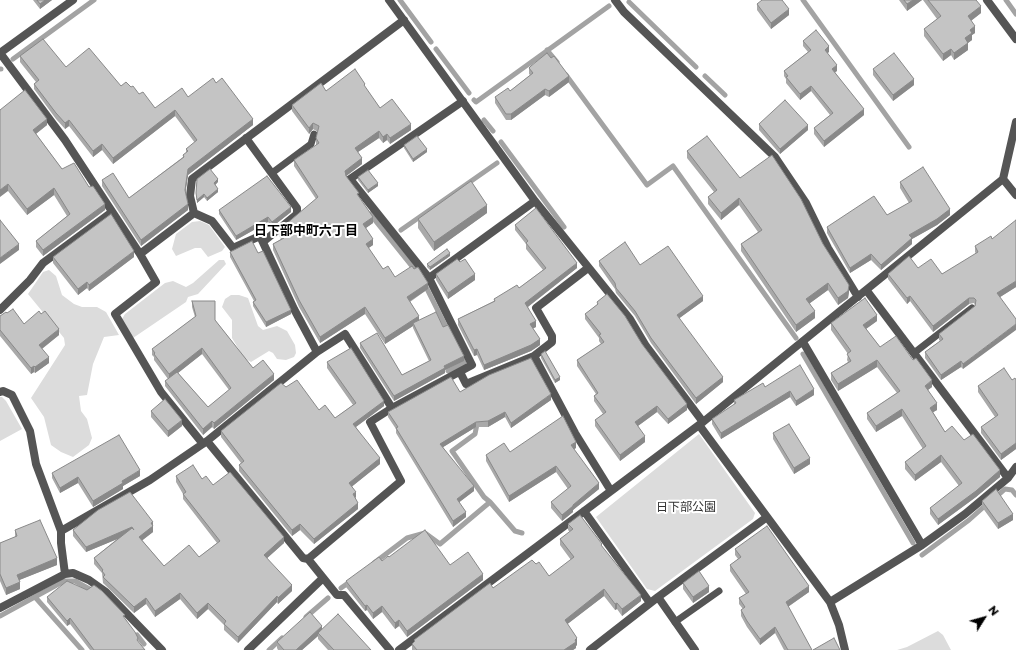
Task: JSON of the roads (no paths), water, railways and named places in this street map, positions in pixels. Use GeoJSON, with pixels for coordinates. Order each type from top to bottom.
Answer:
{"type":"FeatureCollection","features":[{"type":"Feature","properties":{"kind":"street"},"geometry":{"type":"LineString","coordinates":[[73,0],[0,53],[65,140],[140,254],[156,282],[115,314],[161,392],[303,558],[308,559],[337,595],[344,595],[390,650]]}},
{"type":"Feature","properties":{"kind":"street"},"geometry":{"type":"LineString","coordinates":[[390,0],[535,201],[630,319],[646,346],[701,424],[830,602],[839,625],[845,650]]}},
{"type":"Feature","properties":{"kind":"street"},"geometry":{"type":"LineString","coordinates":[[615,0],[624,12],[775,157],[806,202],[828,248],[858,297]]}},
{"type":"Feature","properties":{"kind":"street"},"geometry":{"type":"LineString","coordinates":[[987,0],[1016,39]]}},
{"type":"Feature","properties":{"kind":"street"},"geometry":{"type":"LineString","coordinates":[[194,213],[190,196],[192,179],[404,20]]}},
{"type":"Feature","properties":{"kind":"street"},"geometry":{"type":"LineString","coordinates":[[308,559],[401,481],[370,422],[392,408],[472,365],[430,278],[350,179],[463,101]]}},
{"type":"Feature","properties":{"kind":"street"},"geometry":{"type":"LineString","coordinates":[[399,650],[701,424],[867,291],[1003,179],[1016,122]]}},
{"type":"Feature","properties":{"kind":"street"},"geometry":{"type":"LineString","coordinates":[[246,138],[297,208],[297,214],[263,242]]}},
{"type":"Feature","properties":{"kind":"street"},"geometry":{"type":"LineString","coordinates":[[1003,179],[1016,195]]}},
{"type":"Feature","properties":{"kind":"street"},"geometry":{"type":"LineString","coordinates":[[430,278],[535,201]]}},
{"type":"Feature","properties":{"kind":"street"},"geometry":{"type":"LineString","coordinates":[[0,310],[30,280],[44,263],[112,212]]}},
{"type":"Feature","properties":{"kind":"street"},"geometry":{"type":"LineString","coordinates":[[194,213],[212,220],[233,248],[260,236],[294,309],[317,352]]}},
{"type":"Feature","properties":{"kind":"street"},"geometry":{"type":"LineString","coordinates":[[140,254],[194,213]]}},
{"type":"Feature","properties":{"kind":"street"},"geometry":{"type":"LineString","coordinates":[[460,372],[466,384],[534,356],[552,342],[552,336],[536,308],[588,268]]}},
{"type":"Feature","properties":{"kind":"street"},"geometry":{"type":"LineString","coordinates":[[830,602],[922,545],[966,514],[1013,474],[914,353],[867,291]]}},
{"type":"Feature","properties":{"kind":"street"},"geometry":{"type":"LineString","coordinates":[[61,531],[150,480],[205,443],[317,352],[345,334],[392,408]]}},
{"type":"Feature","properties":{"kind":"street"},"geometry":{"type":"LineString","coordinates":[[803,342],[922,545]]}},
{"type":"Feature","properties":{"kind":"street"},"geometry":{"type":"LineString","coordinates":[[534,356],[575,434],[610,491]]}},
{"type":"Feature","properties":{"kind":"street"},"geometry":{"type":"LineString","coordinates":[[0,392],[3,391],[12,395],[30,431],[36,464],[61,531],[65,574]]}},
{"type":"Feature","properties":{"kind":"street"},"geometry":{"type":"LineString","coordinates":[[584,511],[650,603]]}},
{"type":"Feature","properties":{"kind":"street"},"geometry":{"type":"LineString","coordinates":[[590,650],[650,603],[767,517]]}},
{"type":"Feature","properties":{"kind":"street"},"geometry":{"type":"LineString","coordinates":[[0,608],[65,574],[73,573],[89,580],[106,592],[162,650]]}},
{"type":"Feature","properties":{"kind":"street"},"geometry":{"type":"LineString","coordinates":[[248,650],[323,578]]}},
{"type":"Feature","properties":{"kind":"street"},"geometry":{"type":"LineString","coordinates":[[658,597],[695,650]]}},
{"type":"Feature","properties":{"kind":"lane"},"geometry":{"type":"LineString","coordinates":[[272,173],[311,144],[314,134]]}},
{"type":"Feature","properties":{"kind":"lane"},"geometry":{"type":"LineString","coordinates":[[914,353],[972,308]]}},
{"type":"Feature","properties":{"kind":"lane"},"geometry":{"type":"LineString","coordinates":[[675,622],[719,591]]}},
{"type":"Feature","properties":{"kind":"waterway"},"geometry":{"type":"LineString","coordinates":[[13,59],[94,0]]}},
{"type":"Feature","properties":{"kind":"waterway"},"geometry":{"type":"LineString","coordinates":[[400,0],[431,42]]}},
{"type":"Feature","properties":{"kind":"waterway"},"geometry":{"type":"LineString","coordinates":[[803,0],[909,147]]}},
{"type":"Feature","properties":{"kind":"waterway"},"geometry":{"type":"LineString","coordinates":[[1006,0],[1016,14]]}},
{"type":"Feature","properties":{"kind":"waterway"},"geometry":{"type":"LineString","coordinates":[[629,2],[696,67]]}},
{"type":"Feature","properties":{"kind":"waterway"},"geometry":{"type":"LineString","coordinates":[[474,100],[476,102],[609,6]]}},
{"type":"Feature","properties":{"kind":"waterway"},"geometry":{"type":"LineString","coordinates":[[436,49],[469,93]]}},
{"type":"Feature","properties":{"kind":"waterway"},"geometry":{"type":"LineString","coordinates":[[547,50],[557,62]]}},
{"type":"Feature","properties":{"kind":"waterway"},"geometry":{"type":"LineString","coordinates":[[566,75],[647,185],[673,166],[796,338]]}},
{"type":"Feature","properties":{"kind":"waterway"},"geometry":{"type":"LineString","coordinates":[[705,76],[725,95]]}},
{"type":"Feature","properties":{"kind":"waterway"},"geometry":{"type":"LineString","coordinates":[[484,120],[493,131]]}},
{"type":"Feature","properties":{"kind":"waterway"},"geometry":{"type":"LineString","coordinates":[[501,142],[564,227]]}},
{"type":"Feature","properties":{"kind":"waterway"},"geometry":{"type":"LineString","coordinates":[[401,230],[497,163]]}},
{"type":"Feature","properties":{"kind":"waterway"},"geometry":{"type":"LineString","coordinates":[[370,214],[419,275]]}},
{"type":"Feature","properties":{"kind":"waterway"},"geometry":{"type":"LineString","coordinates":[[425,285],[448,331]]}},
{"type":"Feature","properties":{"kind":"waterway"},"geometry":{"type":"LineString","coordinates":[[803,354],[913,543]]}},
{"type":"Feature","properties":{"kind":"waterway"},"geometry":{"type":"LineString","coordinates":[[448,371],[464,363],[461,356]]}},
{"type":"Feature","properties":{"kind":"waterway"},"geometry":{"type":"LineString","coordinates":[[475,421],[477,424],[475,434],[452,451],[484,497],[490,502]]}},
{"type":"Feature","properties":{"kind":"waterway"},"geometry":{"type":"LineString","coordinates":[[995,498],[1005,489],[1012,490],[1016,495]]}},
{"type":"Feature","properties":{"kind":"waterway"},"geometry":{"type":"LineString","coordinates":[[374,563],[407,538],[425,533],[440,544],[490,502],[515,531],[522,533]]}},
{"type":"Feature","properties":{"kind":"waterway"},"geometry":{"type":"LineString","coordinates":[[922,555],[969,520],[987,504]]}},
{"type":"Feature","properties":{"kind":"waterway"},"geometry":{"type":"LineString","coordinates":[[0,616],[64,581],[75,581],[95,592]]}},
{"type":"Feature","properties":{"kind":"waterway"},"geometry":{"type":"LineString","coordinates":[[341,588],[351,581]]}},
{"type":"Feature","properties":{"kind":"waterway"},"geometry":{"type":"LineString","coordinates":[[35,597],[82,650]]}},
{"type":"Feature","properties":{"kind":"waterway"},"geometry":{"type":"LineString","coordinates":[[306,617],[328,598]]}},
{"type":"Feature","properties":{"kind":"waterway"},"geometry":{"type":"LineString","coordinates":[[137,635],[144,644]]}},
{"type":"Feature","properties":{"kind":"waterway"},"geometry":{"type":"LineString","coordinates":[[269,650],[282,638]]}},
{"type":"Feature","properties":{"kind":"district","name":"日下部中町六丁目"},"geometry":{"type":"Point","coordinates":[306,231]}},
{"type":"Feature","properties":{"kind":"park label","name":"日下部公園"},"geometry":{"type":"Point","coordinates":[686,507]}}]}
